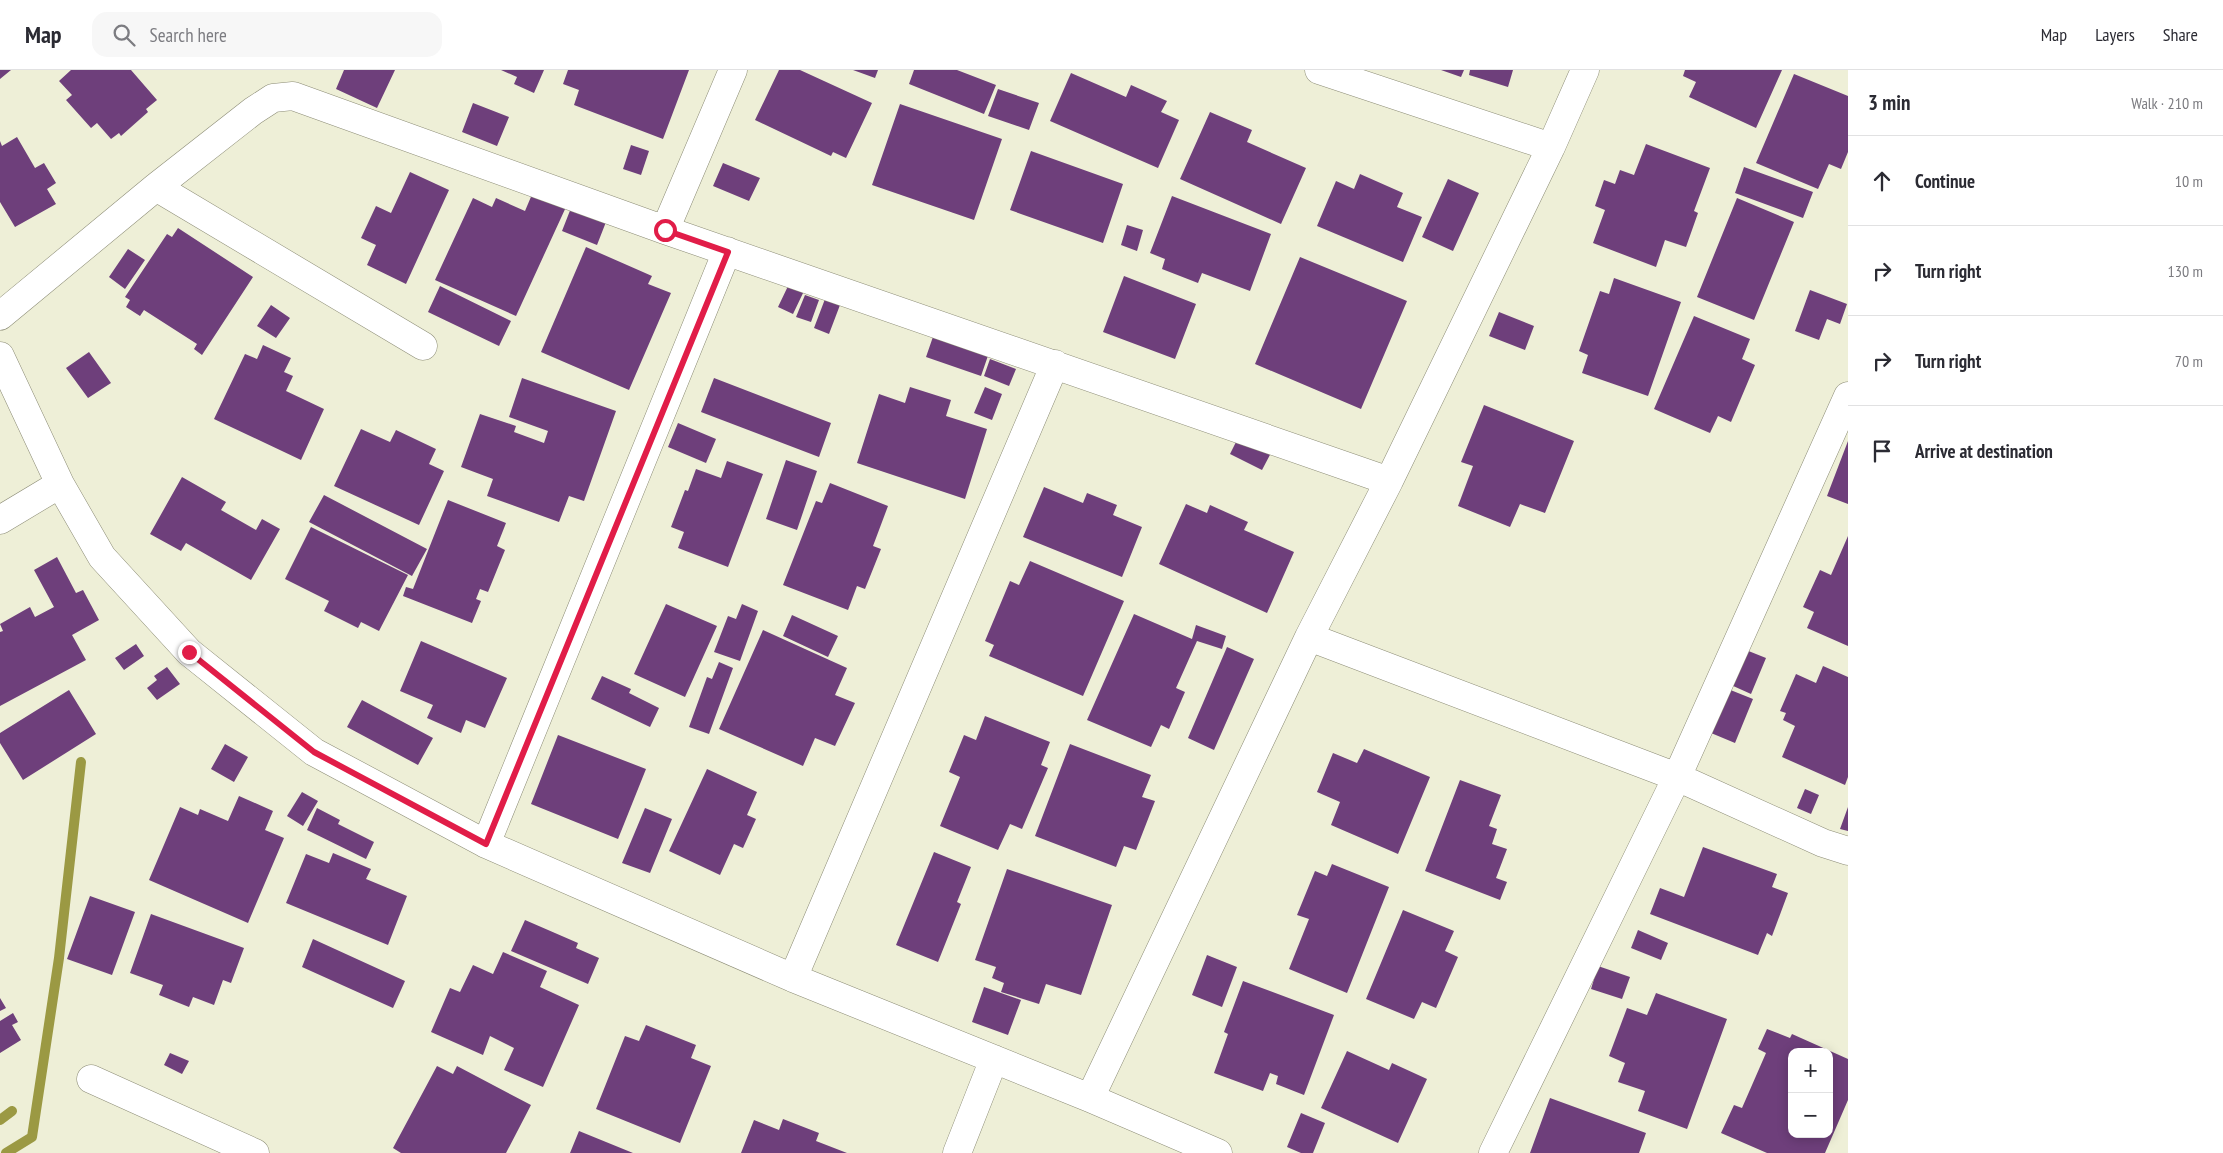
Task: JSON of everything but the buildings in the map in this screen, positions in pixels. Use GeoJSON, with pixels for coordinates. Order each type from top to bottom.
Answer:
{"type":"FeatureCollection","features":[{"type":"Feature","properties":{"kind":"street"},"geometry":{"type":"LineString","coordinates":[[665,230],[733,70]]}},
{"type":"Feature","properties":{"kind":"street"},"geometry":{"type":"LineString","coordinates":[[1319,70],[1551,148]]}},
{"type":"Feature","properties":{"kind":"street"},"geometry":{"type":"LineString","coordinates":[[1090,1098],[1309,637],[1388,481],[1551,148],[1585,70]]}},
{"type":"Feature","properties":{"kind":"street"},"geometry":{"type":"LineString","coordinates":[[0,316],[156,187],[253,111],[273,98],[292,96],[665,230],[1388,481]]}},
{"type":"Feature","properties":{"kind":"street"},"geometry":{"type":"LineString","coordinates":[[156,187],[423,346]]}},
{"type":"Feature","properties":{"kind":"street"},"geometry":{"type":"LineString","coordinates":[[486,844],[728,252]]}},
{"type":"Feature","properties":{"kind":"street"},"geometry":{"type":"LineString","coordinates":[[0,356],[60,484],[102,556],[189,652],[314,752],[486,844],[794,978],[1090,1098],[1218,1153]]}},
{"type":"Feature","properties":{"kind":"street"},"geometry":{"type":"LineString","coordinates":[[794,978],[1054,364]]}},
{"type":"Feature","properties":{"kind":"street"},"geometry":{"type":"LineString","coordinates":[[1493,1153],[1677,777],[1848,396]]}},
{"type":"Feature","properties":{"kind":"street"},"geometry":{"type":"LineString","coordinates":[[0,520],[60,484]]}},
{"type":"Feature","properties":{"kind":"street"},"geometry":{"type":"LineString","coordinates":[[1309,637],[1677,777],[1822,843],[1848,851]]}},
{"type":"Feature","properties":{"kind":"street"},"geometry":{"type":"LineString","coordinates":[[957,1153],[994,1059]]}},
{"type":"Feature","properties":{"kind":"street"},"geometry":{"type":"LineString","coordinates":[[90,1079],[255,1153]]}},
{"type":"Feature","properties":{"kind":"waterway"},"geometry":{"type":"LineString","coordinates":[[6,1153],[32,1137],[59,958],[81,762]]}},
{"type":"Feature","properties":{"kind":"waterway"},"geometry":{"type":"LineString","coordinates":[[0,1120],[12,1111]]}},
{"type":"Feature","properties":{"kind":"route"},"geometry":{"type":"LineString","coordinates":[[189,652],[314,752],[486,844],[728,252],[665,230]]}}]}
